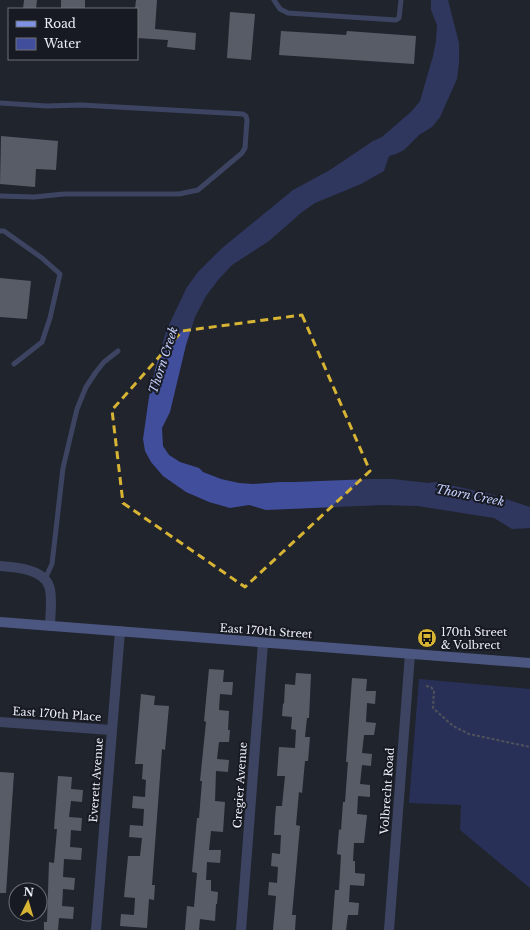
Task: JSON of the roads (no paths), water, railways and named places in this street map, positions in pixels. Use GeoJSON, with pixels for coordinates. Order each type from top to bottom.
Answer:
{"type":"FeatureCollection","features":[{"type":"Feature","properties":{"kind":"street"},"geometry":{"type":"LineString","coordinates":[[0,566],[28,570],[45,579],[49,585],[50,593],[50,626]]}},
{"type":"Feature","properties":{"kind":"street","name":"East 170th Street"},"geometry":{"type":"LineString","coordinates":[[0,622],[530,663]]}},
{"type":"Feature","properties":{"kind":"street","name":"Everett Avenue"},"geometry":{"type":"LineString","coordinates":[[96,930],[120,631]]}},
{"type":"Feature","properties":{"kind":"street","name":"Cregier Avenue"},"geometry":{"type":"LineString","coordinates":[[241,930],[263,643]]}},
{"type":"Feature","properties":{"kind":"street","name":"Volbrecht Road"},"geometry":{"type":"LineString","coordinates":[[389,930],[410,654]]}},
{"type":"Feature","properties":{"kind":"street","name":"East 170th Place"},"geometry":{"type":"LineString","coordinates":[[0,722],[111,730]]}},
{"type":"Feature","properties":{"kind":"lane"},"geometry":{"type":"LineString","coordinates":[[274,0],[280,9],[288,13],[396,20],[400,15],[401,0]]}},
{"type":"Feature","properties":{"kind":"lane"},"geometry":{"type":"LineString","coordinates":[[0,102],[47,106],[81,105],[243,114],[246,116],[247,120],[245,148],[242,153],[198,190],[179,194],[64,194],[34,197],[0,196]]}},
{"type":"Feature","properties":{"kind":"lane"},"geometry":{"type":"LineString","coordinates":[[0,231],[4,231],[60,274],[50,318],[42,342],[14,364]]}},
{"type":"Feature","properties":{"kind":"lane"},"geometry":{"type":"LineString","coordinates":[[45,579],[52,564],[63,468],[77,409],[86,387],[96,372],[104,362],[118,351]]}},
{"type":"Feature","properties":{"kind":"water","name":"Thorn Creek"},"geometry":{"type":"Polygon","coordinates":[[[431,0],[448,0],[459,43],[457,79],[440,117],[432,127],[419,135],[404,150],[389,156],[384,171],[361,184],[315,203],[302,212],[269,241],[232,265],[218,280],[206,296],[195,317],[186,345],[170,412],[162,428],[163,446],[169,455],[180,462],[199,468],[203,472],[221,479],[239,483],[253,484],[393,479],[428,483],[436,482],[490,494],[530,507],[530,528],[512,529],[494,518],[418,506],[383,505],[266,510],[249,505],[230,508],[209,502],[186,492],[163,476],[151,462],[145,451],[143,439],[149,397],[166,331],[187,287],[198,272],[221,249],[293,190],[330,170],[373,141],[382,137],[412,111],[420,101],[436,41],[437,25],[431,10],[431,0]]]}},
{"type":"Feature","properties":{"kind":"place","name":"170th Street & Volbrect"},"geometry":{"type":"Point","coordinates":[427,638]}}]}
